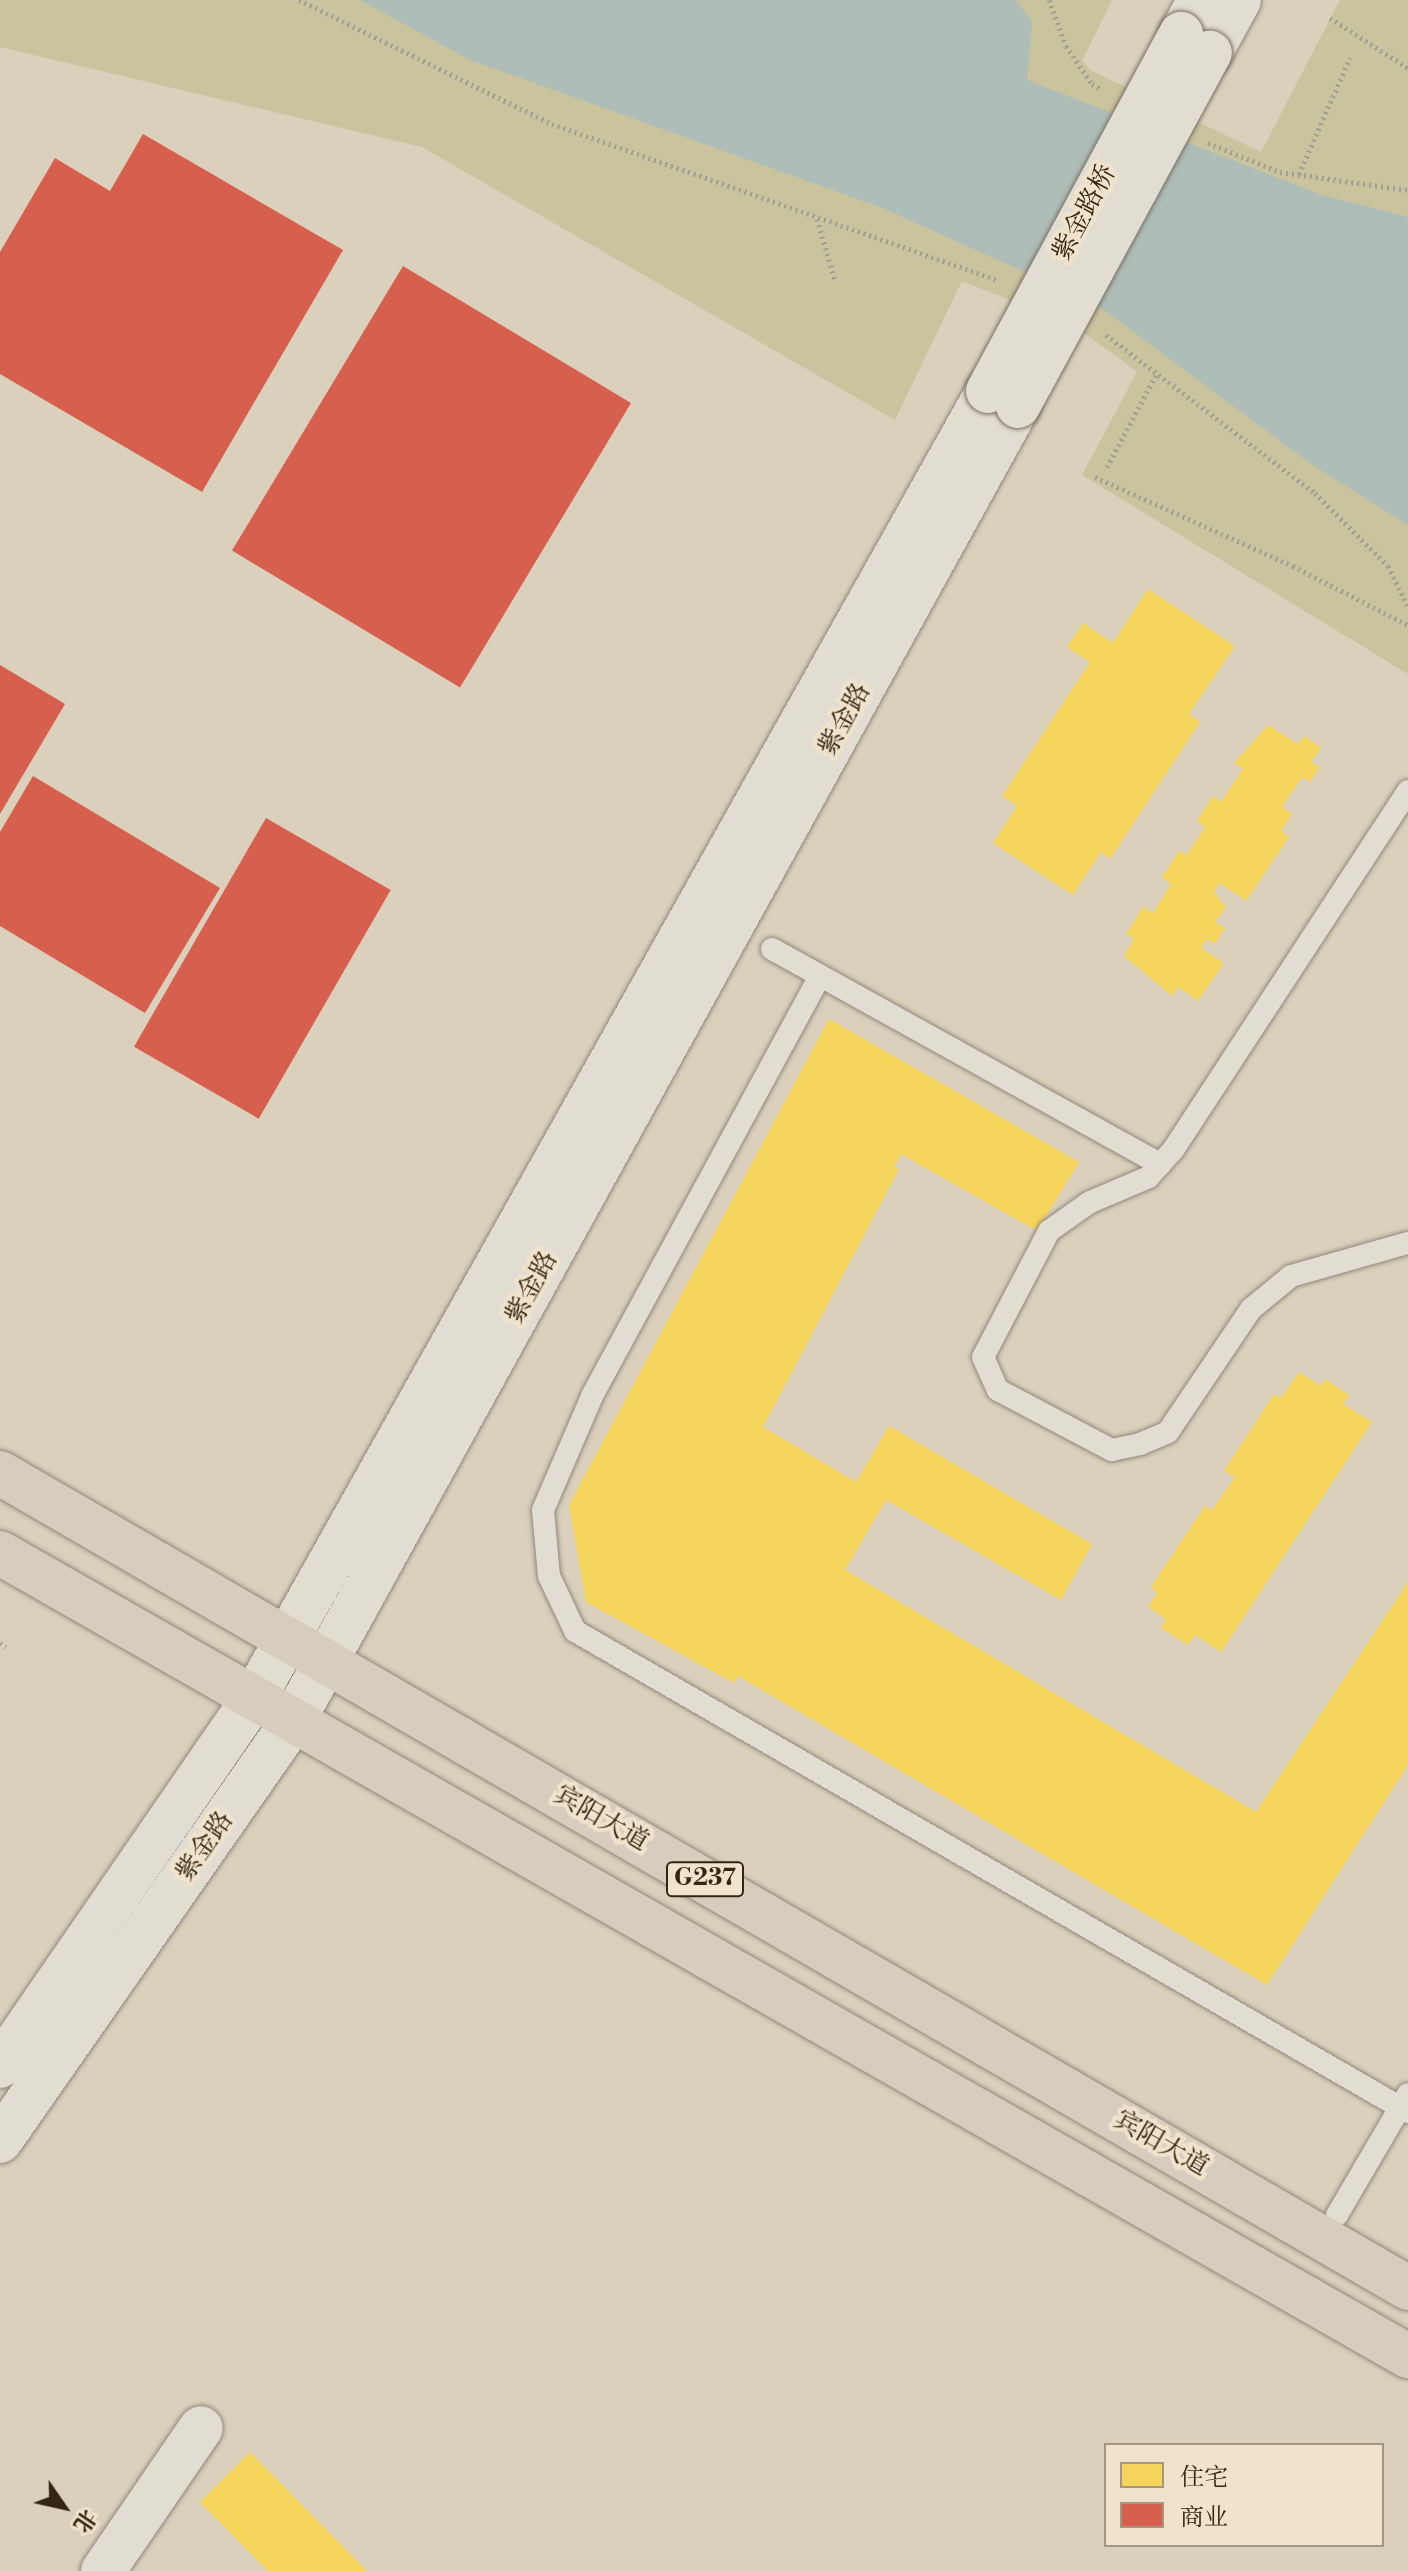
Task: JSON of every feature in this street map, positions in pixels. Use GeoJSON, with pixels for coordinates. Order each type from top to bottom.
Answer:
{"type":"FeatureCollection","features":[{"type":"Feature","properties":{"kind":"highway","name":"宾阳大道"},"geometry":{"type":"LineString","coordinates":[[0,1473],[289,1637],[1408,2288]]}},
{"type":"Feature","properties":{"kind":"highway","name":"G237"},"geometry":{"type":"LineString","coordinates":[[0,1553],[1408,2356]]}},
{"type":"Feature","properties":{"kind":"street"},"geometry":{"type":"LineString","coordinates":[[1197,29],[1239,0]]}},
{"type":"Feature","properties":{"kind":"street","name":"紫金路桥"},"geometry":{"type":"LineString","coordinates":[[1003,399],[1197,29]]}},
{"type":"Feature","properties":{"kind":"street","name":"紫金路"},"geometry":{"type":"LineString","coordinates":[[0,2066],[254,1698],[1003,399]]}},
{"type":"Feature","properties":{"kind":"street","name":"紫金路"},"geometry":{"type":"LineString","coordinates":[[0,2141],[293,1721],[1003,399]]}},
{"type":"Feature","properties":{"kind":"street"},"geometry":{"type":"LineString","coordinates":[[103,2571],[201,2428]]}},
{"type":"Feature","properties":{"kind":"lane"},"geometry":{"type":"LineString","coordinates":[[1408,791],[1160,1164],[1149,1177],[1090,1202],[1049,1231],[983,1357],[998,1390],[1112,1450],[1168,1432],[1251,1309],[1291,1276],[1408,1243]]}},
{"type":"Feature","properties":{"kind":"lane"},"geometry":{"type":"LineString","coordinates":[[772,949],[1160,1164]]}},
{"type":"Feature","properties":{"kind":"lane"},"geometry":{"type":"LineString","coordinates":[[820,976],[593,1394],[543,1510],[549,1576],[575,1631],[1405,2104],[1337,2215]]}},
{"type":"Feature","properties":{"kind":"path"},"geometry":{"type":"LineString","coordinates":[[299,0],[552,124],[816,219],[945,257],[1003,282]]}},
{"type":"Feature","properties":{"kind":"path"},"geometry":{"type":"LineString","coordinates":[[1330,18],[1408,68]]}},
{"type":"Feature","properties":{"kind":"path"},"geometry":{"type":"LineString","coordinates":[[1299,174],[1350,58]]}},
{"type":"Feature","properties":{"kind":"path"},"geometry":{"type":"LineString","coordinates":[[816,219],[835,280]]}},
{"type":"Feature","properties":{"kind":"path"},"geometry":{"type":"LineString","coordinates":[[1099,329],[1315,493],[1388,566],[1408,607]]}},
{"type":"Feature","properties":{"kind":"path"},"geometry":{"type":"LineString","coordinates":[[1107,467],[1157,373]]}},
{"type":"Feature","properties":{"kind":"path"},"geometry":{"type":"LineString","coordinates":[[1095,477],[1293,566],[1408,625]]}},
{"type":"Feature","properties":{"kind":"shaded area"},"geometry":{"type":"Polygon","coordinates":[[[0,0],[1112,0],[1082,61],[1092,71],[1261,152],[1340,0],[1408,0],[1408,674],[1082,475],[1137,372],[1075,326],[962,281],[895,420],[422,147],[0,47],[0,0]]]}},
{"type":"Feature","properties":{"kind":"shaded area"},"geometry":{"type":"Polygon","coordinates":[[[360,0],[1016,0],[1032,22],[1027,80],[1322,195],[1408,217],[1408,525],[1311,464],[1096,304],[880,207],[470,60],[360,0]]]}},
{"type":"Feature","properties":{"kind":"building: 住宅"},"geometry":{"type":"Polygon","coordinates":[[[1148,589],[1235,646],[1189,714],[1200,722],[1110,859],[1101,852],[1073,895],[993,843],[1017,806],[1002,796],[1090,662],[1067,647],[1083,623],[1113,643],[1148,589]]]}},
{"type":"Feature","properties":{"kind":"building: 住宅"},"geometry":{"type":"Polygon","coordinates":[[[1268,725],[1298,744],[1304,736],[1321,748],[1311,762],[1320,767],[1310,782],[1302,777],[1282,807],[1292,814],[1281,831],[1289,837],[1246,901],[1219,883],[1214,892],[1226,907],[1215,922],[1225,928],[1215,944],[1207,939],[1201,948],[1224,963],[1198,1001],[1178,987],[1172,996],[1124,956],[1134,939],[1126,934],[1143,907],[1153,913],[1171,884],[1162,877],[1179,851],[1187,855],[1205,827],[1197,821],[1213,796],[1221,802],[1243,769],[1234,763],[1268,725]]]}},
{"type":"Feature","properties":{"kind":"building: 住宅"},"geometry":{"type":"Polygon","coordinates":[[[829,1019],[1079,1162],[1037,1231],[901,1154],[894,1167],[899,1169],[763,1427],[856,1482],[889,1426],[1092,1544],[1061,1600],[886,1500],[845,1570],[1256,1812],[1408,1582],[1408,1765],[1267,1985],[738,1676],[734,1683],[586,1602],[569,1505],[829,1019]]]}},
{"type":"Feature","properties":{"kind":"building: 住宅"},"geometry":{"type":"Polygon","coordinates":[[[1299,1372],[1321,1386],[1325,1379],[1349,1395],[1343,1404],[1372,1422],[1221,1652],[1195,1635],[1188,1645],[1161,1628],[1166,1619],[1148,1607],[1157,1593],[1151,1587],[1205,1506],[1212,1510],[1235,1477],[1224,1471],[1274,1394],[1281,1398],[1299,1372]]]}},
{"type":"Feature","properties":{"kind":"building: 住宅"},"geometry":{"type":"Polygon","coordinates":[[[250,2452],[367,2571],[268,2571],[200,2502],[250,2452]]]}},
{"type":"Feature","properties":{"kind":"building: 商业"},"geometry":{"type":"Polygon","coordinates":[[[143,134],[343,250],[202,492],[0,374],[0,252],[55,158],[110,191],[143,134]]]}},
{"type":"Feature","properties":{"kind":"building: 商业"},"geometry":{"type":"Polygon","coordinates":[[[403,266],[631,403],[460,688],[232,551],[403,266]]]}},
{"type":"Feature","properties":{"kind":"building: 商业"},"geometry":{"type":"Polygon","coordinates":[[[0,665],[65,704],[0,814],[0,665]]]}},
{"type":"Feature","properties":{"kind":"building: 商业"},"geometry":{"type":"Polygon","coordinates":[[[33,776],[220,888],[145,1013],[0,926],[0,832],[33,776]]]}},
{"type":"Feature","properties":{"kind":"building: 商业"},"geometry":{"type":"Polygon","coordinates":[[[266,818],[391,890],[259,1119],[134,1047],[266,818]]]}}]}
